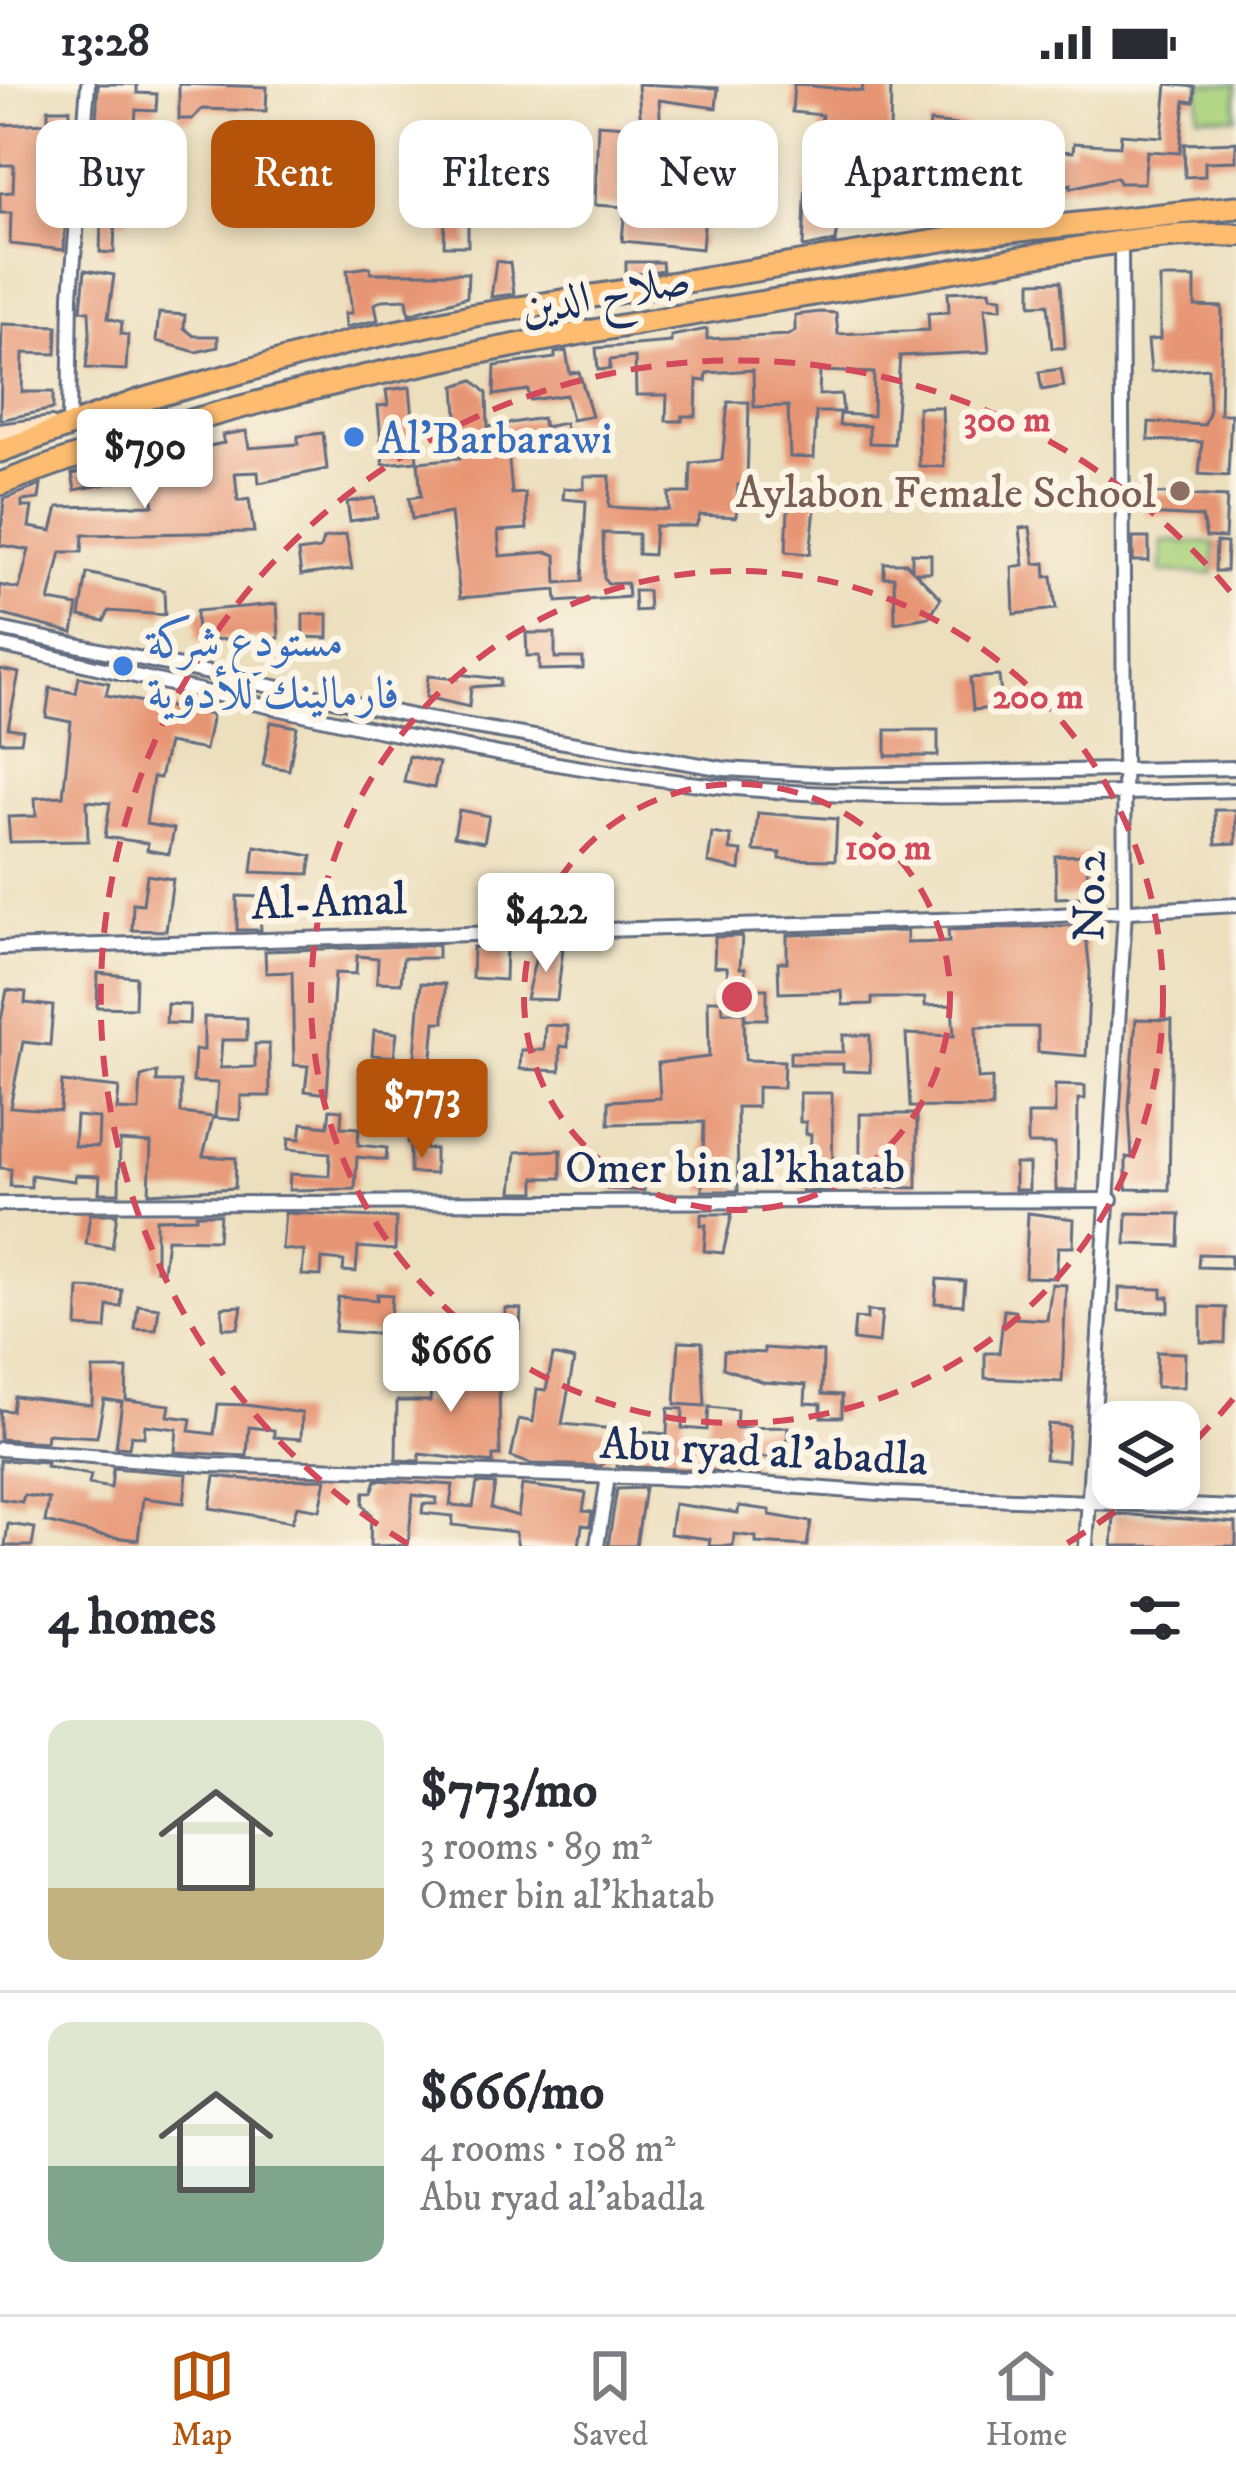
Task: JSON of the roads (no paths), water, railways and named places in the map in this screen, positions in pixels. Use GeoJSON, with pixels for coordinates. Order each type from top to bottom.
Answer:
{"type":"FeatureCollection","features":[{"type":"Feature","properties":{"kind":"highway","name":"صلاح الدين"},"geometry":{"type":"LineString","coordinates":[[0,451],[69,424],[353,341],[490,312],[974,235],[1236,207]]}},
{"type":"Feature","properties":{"kind":"highway","name":"صلاح الدين"},"geometry":{"type":"LineString","coordinates":[[0,484],[76,455],[223,413],[498,351],[1121,245],[1236,235]]}},
{"type":"Feature","properties":{"kind":"highway"},"geometry":{"type":"LineString","coordinates":[[490,312],[480,334],[498,351]]}},
{"type":"Feature","properties":{"kind":"main road"},"geometry":{"type":"LineString","coordinates":[[0,433],[69,424]]}},
{"type":"Feature","properties":{"kind":"street"},"geometry":{"type":"LineString","coordinates":[[69,424],[70,295],[88,84]]}},
{"type":"Feature","properties":{"kind":"street","name":"No.2"},"geometry":{"type":"LineString","coordinates":[[1086,1546],[1111,1200],[1125,911],[1121,245]]}},
{"type":"Feature","properties":{"kind":"street"},"geometry":{"type":"LineString","coordinates":[[0,628],[422,718],[725,769],[830,775],[1236,769]]}},
{"type":"Feature","properties":{"kind":"street"},"geometry":{"type":"LineString","coordinates":[[0,645],[422,737],[676,781],[896,794],[1236,790]]}},
{"type":"Feature","properties":{"kind":"street","name":"Al-Amal"},"geometry":{"type":"LineString","coordinates":[[0,948],[1236,905]]}},
{"type":"Feature","properties":{"kind":"street","name":"Omer bin al'khatab"},"geometry":{"type":"LineString","coordinates":[[0,1204],[1111,1200]]}},
{"type":"Feature","properties":{"kind":"street","name":"Abu ryad al'abadla"},"geometry":{"type":"LineString","coordinates":[[0,1449],[209,1465],[608,1477],[1236,1508]]}},
{"type":"Feature","properties":{"kind":"street"},"geometry":{"type":"LineString","coordinates":[[597,1546],[608,1477]]}},
{"type":"Feature","properties":{"kind":"place","name":"Al'Barbarawi"},"geometry":{"type":"Point","coordinates":[354,437]}},
{"type":"Feature","properties":{"kind":"place","name":"Aylabon Female School"},"geometry":{"type":"Point","coordinates":[1180,491]}},
{"type":"Feature","properties":{"kind":"place","name":"مستودع شركة فارمالينك للأدوية"},"geometry":{"type":"Point","coordinates":[123,666]}}]}
